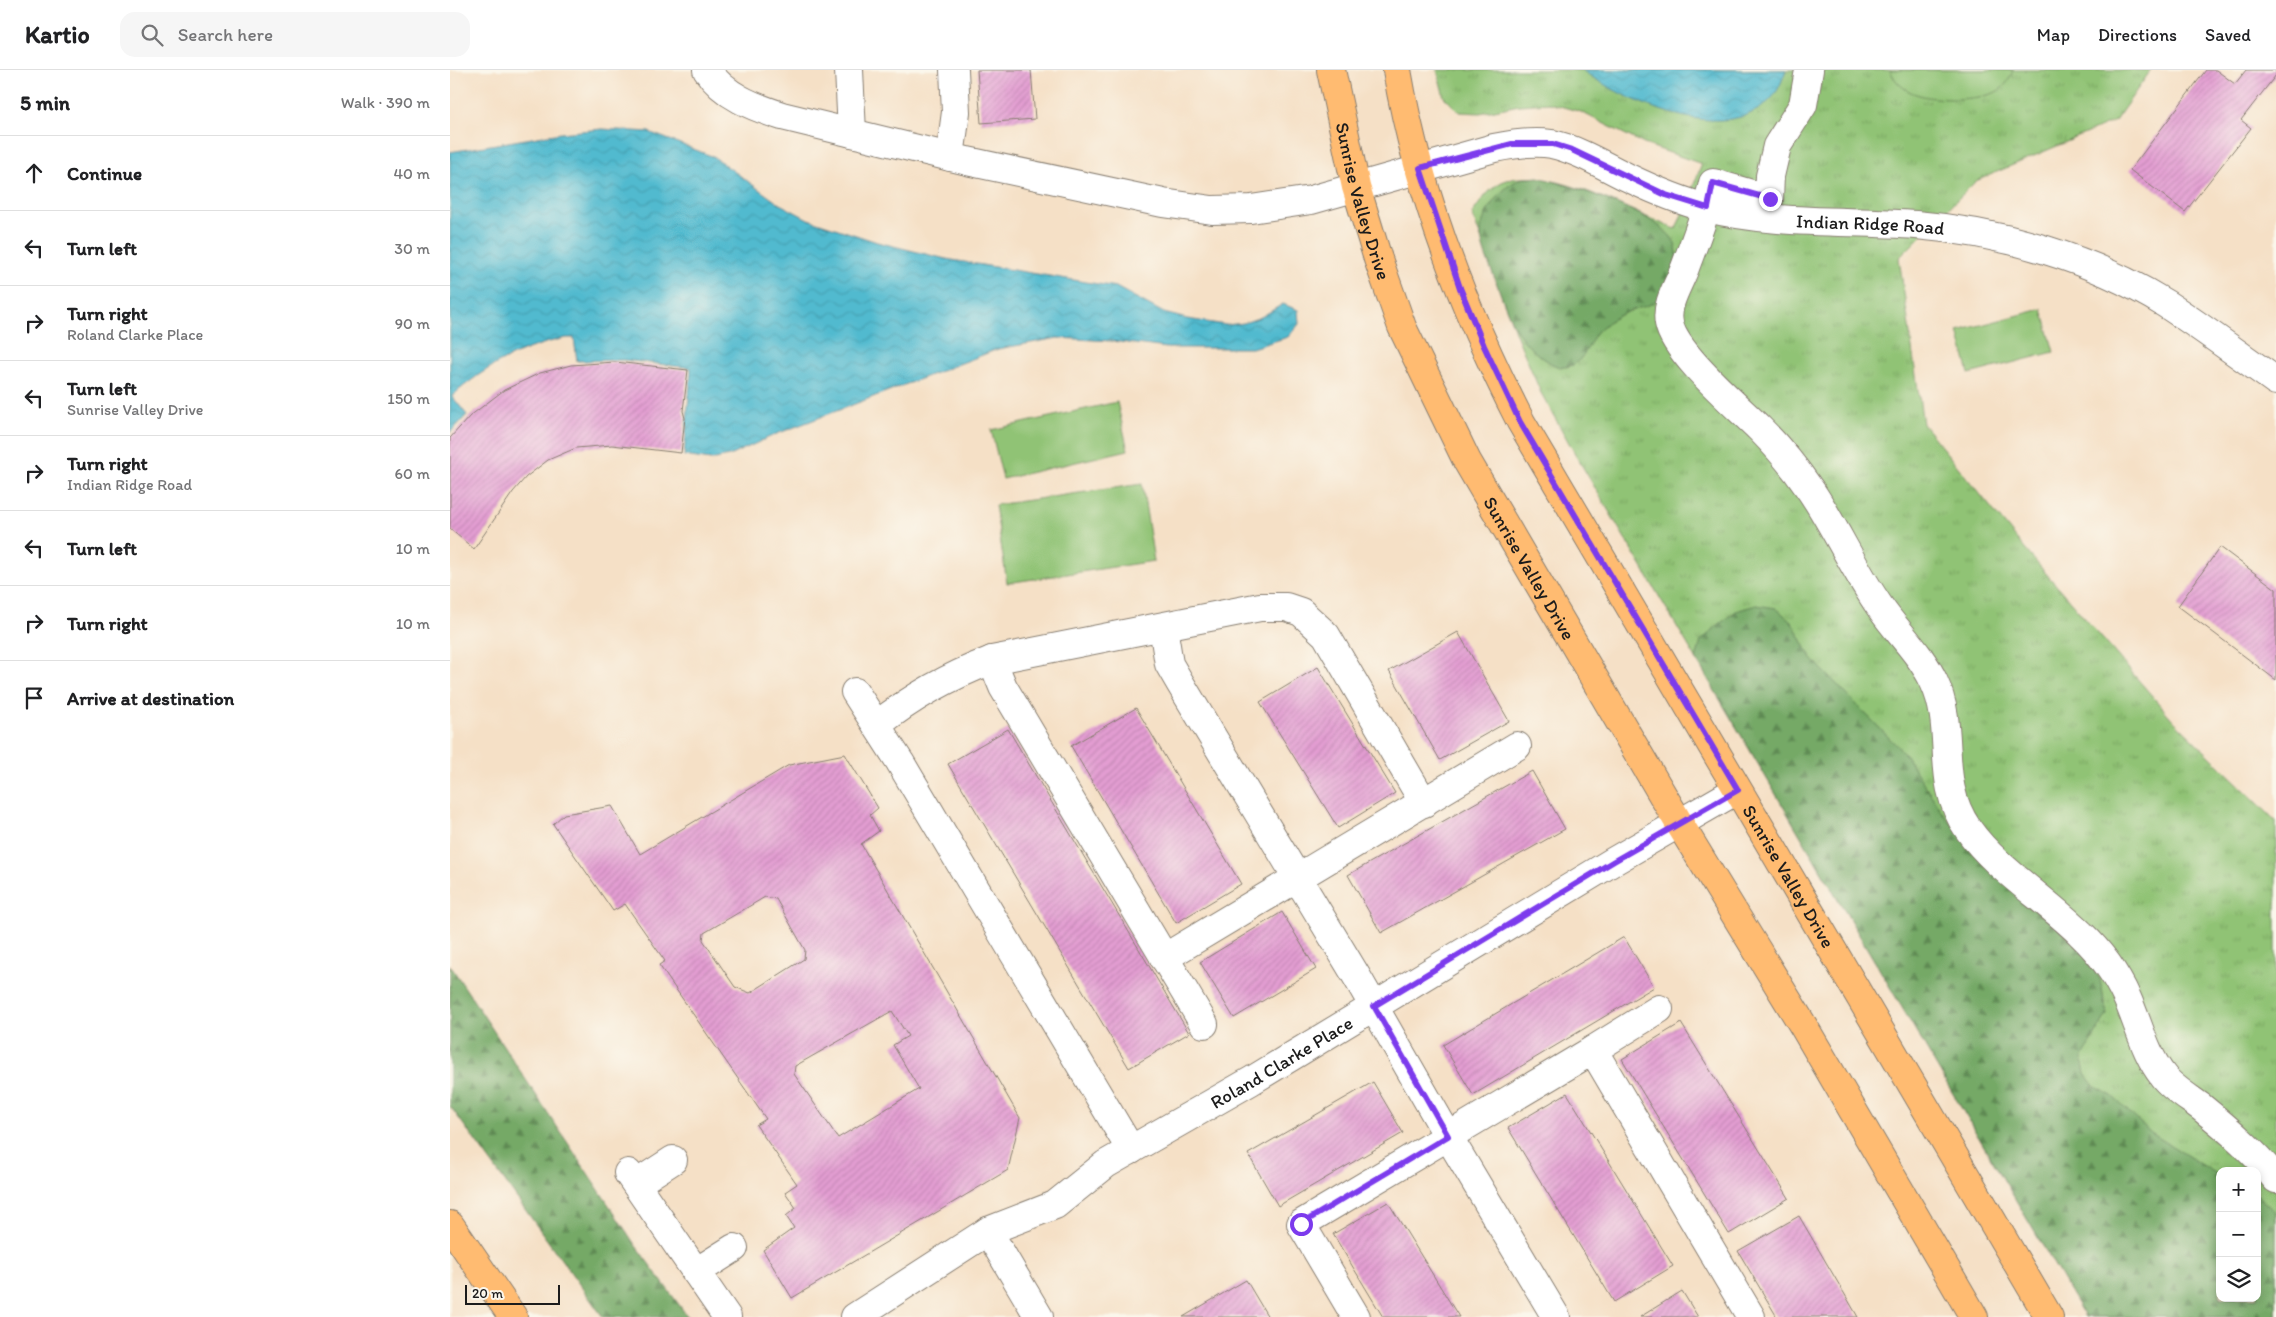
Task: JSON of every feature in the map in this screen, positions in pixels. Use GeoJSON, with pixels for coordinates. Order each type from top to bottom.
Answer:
{"type":"FeatureCollection","features":[{"type":"Feature","properties":{"kind":"main road","name":"Sunrise Valley Drive"},"geometry":{"type":"LineString","coordinates":[[1331,70],[1356,187],[1402,327],[1467,461],[1679,823],[1804,1027],[1974,1317]]}},
{"type":"Feature","properties":{"kind":"main road","name":"Sunrise Valley Drive"},"geometry":{"type":"LineString","coordinates":[[1397,70],[1420,168],[1460,288],[1484,346],[1520,422],[2049,1317]]}},
{"type":"Feature","properties":{"kind":"main road"},"geometry":{"type":"LineString","coordinates":[[450,1225],[514,1317]]}},
{"type":"Feature","properties":{"kind":"street","name":"Indian Ridge Road"},"geometry":{"type":"LineString","coordinates":[[707,70],[723,88],[756,107],[782,116],[950,157],[1162,203],[1212,210],[1272,206],[1310,200],[1512,144],[1553,144],[1572,150],[1666,195],[1710,196],[1772,218],[1917,225],[1998,238],[2039,248],[2107,273],[2144,292],[2165,304],[2276,381]]}},
{"type":"Feature","properties":{"kind":"street"},"geometry":{"type":"LineString","coordinates":[[849,70],[852,133]]}},
{"type":"Feature","properties":{"kind":"street"},"geometry":{"type":"LineString","coordinates":[[950,157],[956,112],[954,70]]}},
{"type":"Feature","properties":{"kind":"street"},"geometry":{"type":"LineString","coordinates":[[1809,70],[1803,105],[1777,146],[1770,176],[1770,199],[1710,196],[1670,303],[1669,322],[1676,339],[1704,373],[1792,464],[1813,494],[1851,562],[1880,608],[1914,651],[1933,681],[1942,705],[1948,779],[1954,804],[1969,831],[2001,865],[2081,934],[2108,964],[2126,997],[2148,1052],[2165,1078],[2230,1130],[2276,1180]]}},
{"type":"Feature","properties":{"kind":"street"},"geometry":{"type":"LineString","coordinates":[[877,725],[921,694],[959,673],[992,660],[1260,607],[1286,607],[1301,612],[1326,635],[1424,803]]}},
{"type":"Feature","properties":{"kind":"street"},"geometry":{"type":"LineString","coordinates":[[1163,627],[1170,664],[1180,684],[1298,878],[1556,1317]]}},
{"type":"Feature","properties":{"kind":"street"},"geometry":{"type":"LineString","coordinates":[[992,660],[1003,687],[1204,1024]]}},
{"type":"Feature","properties":{"kind":"street"},"geometry":{"type":"LineString","coordinates":[[855,692],[877,725],[1131,1150]]}},
{"type":"Feature","properties":{"kind":"street"},"geometry":{"type":"LineString","coordinates":[[1164,958],[1517,746]]}},
{"type":"Feature","properties":{"kind":"street","name":"Roland Clarke Place"},"geometry":{"type":"LineString","coordinates":[[855,1317],[988,1231],[1055,1206],[1106,1164],[1679,823],[1738,790]]}},
{"type":"Feature","properties":{"kind":"street"},"geometry":{"type":"LineString","coordinates":[[1356,1317],[1301,1224],[1659,1009]]}},
{"type":"Feature","properties":{"kind":"street"},"geometry":{"type":"LineString","coordinates":[[1593,1050],[1750,1317]]}},
{"type":"Feature","properties":{"kind":"street"},"geometry":{"type":"LineString","coordinates":[[673,1160],[632,1178],[726,1317]]}},
{"type":"Feature","properties":{"kind":"street"},"geometry":{"type":"LineString","coordinates":[[988,1231],[1039,1317]]}},
{"type":"Feature","properties":{"kind":"street"},"geometry":{"type":"LineString","coordinates":[[696,1272],[734,1248]]}},
{"type":"Feature","properties":{"kind":"green space"},"geometry":{"type":"Polygon","coordinates":[[[1437,70],[2151,70],[2115,121],[1976,181],[1899,258],[1923,424],[2024,548],[2173,720],[2276,821],[2276,1317],[2085,1317],[1578,459],[1541,393],[1516,334],[1472,214],[1479,204],[1491,189],[1507,180],[1526,178],[1547,180],[1570,185],[1592,193],[1676,229],[1702,164],[1644,144],[1581,112],[1549,103],[1519,105],[1480,113],[1459,112],[1444,97],[1437,70]]]}},
{"type":"Feature","properties":{"kind":"green space"},"geometry":{"type":"Polygon","coordinates":[[[1890,70],[2013,70],[2005,85],[1995,93],[1971,98],[1946,99],[1912,93],[1894,78],[1890,70]]]}},
{"type":"Feature","properties":{"kind":"green space"},"geometry":{"type":"Polygon","coordinates":[[[1538,177],[1592,194],[1635,212],[1653,222],[1667,233],[1676,248],[1675,265],[1666,287],[1655,302],[1621,315],[1605,325],[1594,336],[1580,359],[1570,366],[1556,366],[1535,352],[1519,334],[1513,324],[1486,258],[1481,236],[1481,228],[1487,211],[1499,195],[1520,179],[1538,177]]]}},
{"type":"Feature","properties":{"kind":"green space"},"geometry":{"type":"Polygon","coordinates":[[[2042,309],[2054,352],[1969,374],[1958,331],[2042,309]]]}},
{"type":"Feature","properties":{"kind":"green space"},"geometry":{"type":"Polygon","coordinates":[[[1117,402],[1128,450],[1003,479],[991,430],[1117,402]]]}},
{"type":"Feature","properties":{"kind":"green space"},"geometry":{"type":"Polygon","coordinates":[[[1142,484],[1154,561],[1007,583],[995,505],[1142,484]]]}},
{"type":"Feature","properties":{"kind":"green space"},"geometry":{"type":"Polygon","coordinates":[[[1756,605],[1776,608],[1792,622],[1812,659],[1904,753],[1944,815],[1974,848],[2079,947],[2100,979],[2107,1014],[2082,1058],[2085,1074],[2094,1086],[2112,1096],[2151,1133],[2216,1174],[2216,1302],[2261,1302],[2261,1199],[2276,1213],[2276,1317],[2085,1317],[1696,659],[1701,641],[1736,611],[1756,605]]]}},
{"type":"Feature","properties":{"kind":"green space"},"geometry":{"type":"Polygon","coordinates":[[[450,965],[636,1246],[688,1317],[603,1317],[450,1106],[450,965]]]}},
{"type":"Feature","properties":{"kind":"water"},"geometry":{"type":"Polygon","coordinates":[[[1582,70],[1786,70],[1773,97],[1750,113],[1727,119],[1701,119],[1648,106],[1600,82],[1582,70]]]}},
{"type":"Feature","properties":{"kind":"water"},"geometry":{"type":"Polygon","coordinates":[[[602,129],[649,132],[714,157],[778,203],[808,219],[877,242],[946,259],[1116,287],[1164,313],[1187,319],[1226,325],[1244,323],[1261,317],[1283,304],[1298,310],[1299,324],[1288,337],[1252,348],[1167,348],[1112,341],[1058,338],[998,349],[774,435],[729,456],[711,460],[684,456],[691,368],[624,360],[577,361],[574,338],[566,338],[520,352],[491,367],[465,385],[452,396],[467,415],[450,433],[450,152],[561,133],[602,129]]]}},
{"type":"Feature","properties":{"kind":"building"},"geometry":{"type":"Polygon","coordinates":[[[977,70],[1031,70],[1035,119],[981,123],[977,70]]]}},
{"type":"Feature","properties":{"kind":"building"},"geometry":{"type":"Polygon","coordinates":[[[2206,70],[2216,70],[2235,84],[2246,70],[2276,70],[2276,75],[2241,120],[2251,128],[2185,212],[2130,170],[2206,70]]]}},
{"type":"Feature","properties":{"kind":"building"},"geometry":{"type":"Polygon","coordinates":[[[615,362],[688,370],[683,411],[685,418],[681,453],[612,445],[576,448],[548,460],[526,477],[513,492],[474,549],[450,529],[450,438],[470,416],[504,390],[540,373],[571,365],[615,362]]]}},
{"type":"Feature","properties":{"kind":"building"},"geometry":{"type":"Polygon","coordinates":[[[2220,547],[2276,589],[2276,680],[2178,606],[2220,547]]]}},
{"type":"Feature","properties":{"kind":"building"},"geometry":{"type":"Polygon","coordinates":[[[1458,632],[1509,721],[1440,760],[1389,671],[1458,632]]]}},
{"type":"Feature","properties":{"kind":"building"},"geometry":{"type":"Polygon","coordinates":[[[1318,667],[1395,793],[1338,828],[1260,702],[1318,667]]]}},
{"type":"Feature","properties":{"kind":"building"},"geometry":{"type":"Polygon","coordinates":[[[1136,708],[1241,884],[1176,923],[1071,746],[1136,708]]]}},
{"type":"Feature","properties":{"kind":"building"},"geometry":{"type":"Polygon","coordinates":[[[1008,729],[1189,1033],[1129,1068],[948,764],[1008,729]]]}},
{"type":"Feature","properties":{"kind":"building"},"geometry":{"type":"Polygon","coordinates":[[[845,754],[878,808],[870,815],[879,831],[861,844],[1020,1118],[1008,1170],[792,1298],[763,1250],[794,1228],[786,1216],[796,1208],[785,1192],[797,1184],[756,1125],[766,1119],[659,965],[665,961],[625,904],[613,911],[553,824],[564,814],[612,806],[640,854],[789,765],[845,754]],[[765,897],[704,933],[703,940],[735,987],[750,993],[804,959],[805,950],[776,899],[765,897]],[[892,1011],[795,1066],[794,1074],[838,1138],[919,1089],[893,1045],[908,1036],[892,1011]]]}},
{"type":"Feature","properties":{"kind":"building"},"geometry":{"type":"Polygon","coordinates":[[[1532,771],[1565,829],[1381,933],[1348,875],[1532,771]]]}},
{"type":"Feature","properties":{"kind":"building"},"geometry":{"type":"Polygon","coordinates":[[[1282,912],[1316,969],[1234,1018],[1200,962],[1282,912]]]}},
{"type":"Feature","properties":{"kind":"building"},"geometry":{"type":"Polygon","coordinates":[[[1624,937],[1654,987],[1473,1095],[1443,1045],[1624,937]]]}},
{"type":"Feature","properties":{"kind":"building"},"geometry":{"type":"Polygon","coordinates":[[[1681,1023],[1789,1198],[1729,1234],[1622,1059],[1681,1023]]]}},
{"type":"Feature","properties":{"kind":"building"},"geometry":{"type":"Polygon","coordinates":[[[1373,1082],[1403,1133],[1278,1206],[1248,1154],[1373,1082]]]}},
{"type":"Feature","properties":{"kind":"building"},"geometry":{"type":"Polygon","coordinates":[[[1567,1093],[1673,1266],[1614,1302],[1508,1128],[1567,1093]]]}},
{"type":"Feature","properties":{"kind":"building"},"geometry":{"type":"Polygon","coordinates":[[[1388,1202],[1459,1317],[1383,1317],[1333,1234],[1388,1202]]]}},
{"type":"Feature","properties":{"kind":"building"},"geometry":{"type":"Polygon","coordinates":[[[1799,1216],[1858,1317],[1777,1317],[1738,1251],[1799,1216]]]}},
{"type":"Feature","properties":{"kind":"building"},"geometry":{"type":"Polygon","coordinates":[[[1246,1280],[1268,1317],[1183,1317],[1246,1280]]]}},
{"type":"Feature","properties":{"kind":"building"},"geometry":{"type":"Polygon","coordinates":[[[1682,1291],[1698,1317],[1640,1317],[1682,1291]]]}},
{"type":"Feature","properties":{"kind":"route"},"geometry":{"type":"LineString","coordinates":[[1301,1224],[1448,1136],[1374,1006],[1614,861],[1738,790],[1520,422],[1484,346],[1460,288],[1420,168],[1512,144],[1553,144],[1572,150],[1666,195],[1708,208],[1713,183],[1770,199]]}}]}
